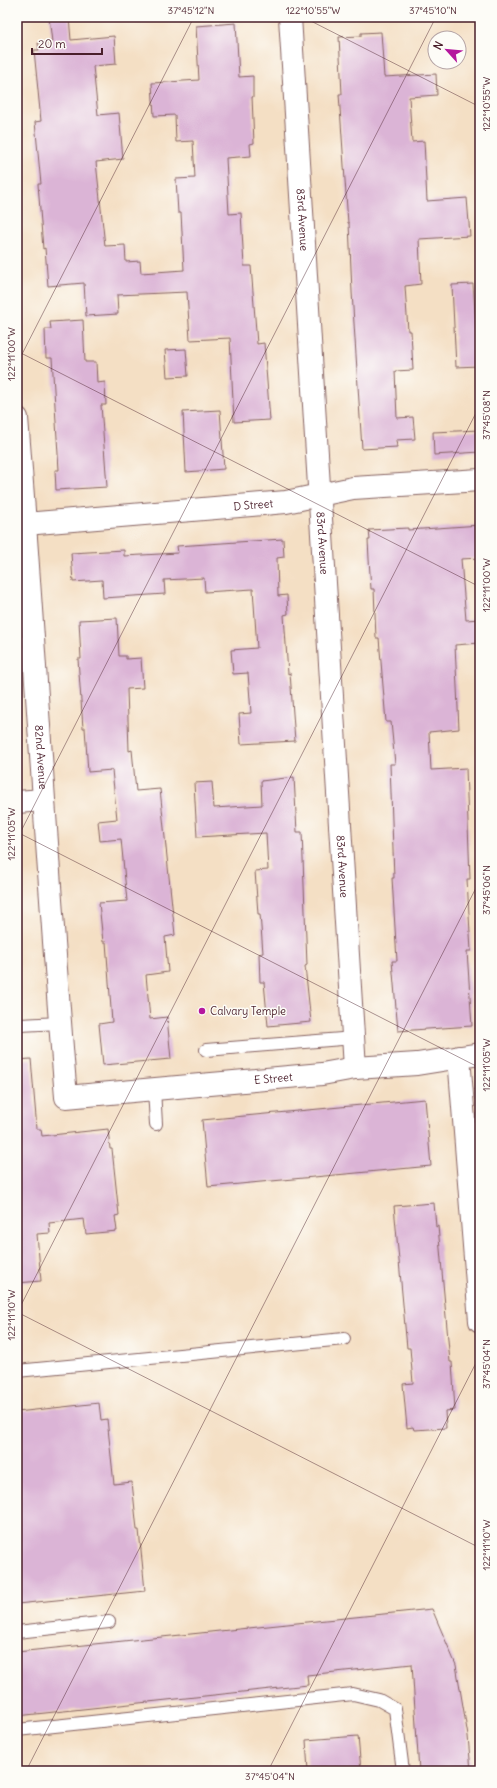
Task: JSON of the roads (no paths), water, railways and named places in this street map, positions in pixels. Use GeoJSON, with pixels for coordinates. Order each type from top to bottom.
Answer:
{"type":"FeatureCollection","features":[{"type":"Feature","properties":{"kind":"street","name":"83rd Avenue"},"geometry":{"type":"LineString","coordinates":[[290,17],[355,1068]]}},
{"type":"Feature","properties":{"kind":"street","name":"82nd Avenue"},"geometry":{"type":"LineString","coordinates":[[17,418],[43,800],[66,1097]]}},
{"type":"Feature","properties":{"kind":"street","name":"D Street"},"geometry":{"type":"LineString","coordinates":[[25,524],[286,502],[353,488],[480,480]]}},
{"type":"Feature","properties":{"kind":"street"},"geometry":{"type":"LineString","coordinates":[[17,802],[43,800]]}},
{"type":"Feature","properties":{"kind":"street"},"geometry":{"type":"LineString","coordinates":[[470,1056],[480,1321]]}},
{"type":"Feature","properties":{"kind":"street","name":"E Street"},"geometry":{"type":"LineString","coordinates":[[66,1097],[322,1074],[355,1068],[417,1064],[470,1056]]}},
{"type":"Feature","properties":{"kind":"lane"},"geometry":{"type":"LineString","coordinates":[[20,1025],[60,1023]]}},
{"type":"Feature","properties":{"kind":"lane"},"geometry":{"type":"LineString","coordinates":[[206,1050],[354,1038]]}},
{"type":"Feature","properties":{"kind":"lane"},"geometry":{"type":"LineString","coordinates":[[154,1089],[156,1124]]}},
{"type":"Feature","properties":{"kind":"lane"},"geometry":{"type":"LineString","coordinates":[[17,1371],[344,1339]]}},
{"type":"Feature","properties":{"kind":"lane"},"geometry":{"type":"LineString","coordinates":[[17,1632],[109,1622]]}},
{"type":"Feature","properties":{"kind":"lane"},"geometry":{"type":"LineString","coordinates":[[17,1730],[353,1694],[379,1700],[395,1709],[403,1771]]}},
{"type":"Feature","properties":{"kind":"place","name":"Calvary Temple"},"geometry":{"type":"Point","coordinates":[202,1011]}}]}
